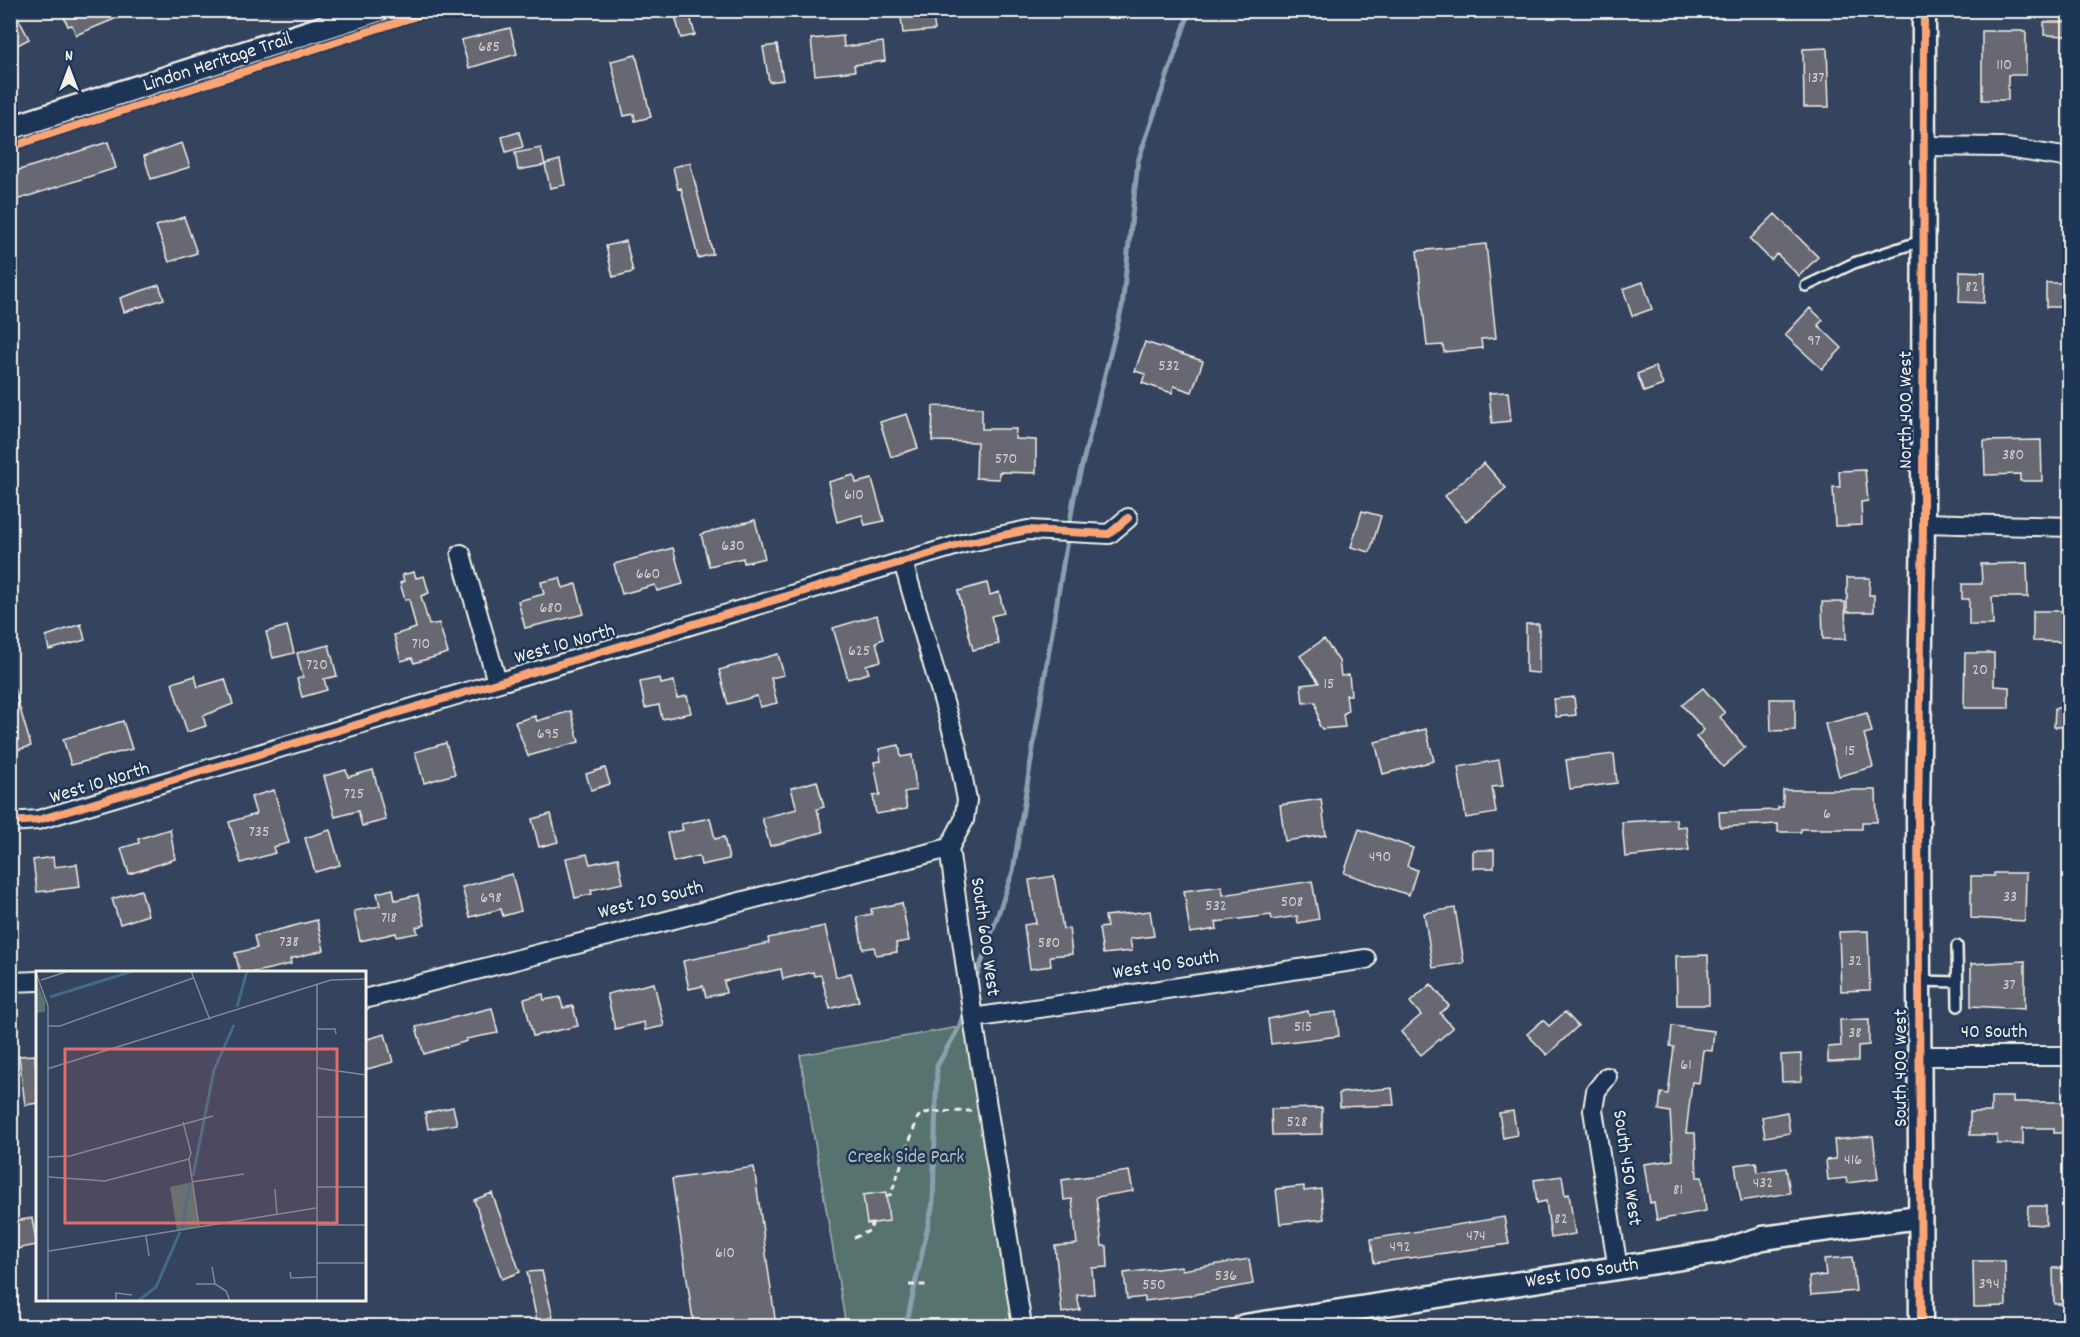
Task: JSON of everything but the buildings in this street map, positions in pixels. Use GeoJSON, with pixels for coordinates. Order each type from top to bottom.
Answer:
{"type":"FeatureCollection","features":[{"type":"Feature","properties":{"kind":"street"},"geometry":{"type":"LineString","coordinates":[[10,128],[378,10]]}},
{"type":"Feature","properties":{"kind":"street","name":"North 400 West"},"geometry":{"type":"LineString","coordinates":[[1918,810],[1923,524],[1924,10]]}},
{"type":"Feature","properties":{"kind":"street"},"geometry":{"type":"LineString","coordinates":[[1924,146],[2001,147],[2070,158]]}},
{"type":"Feature","properties":{"kind":"street","name":"West 10 North"},"geometry":{"type":"LineString","coordinates":[[10,822],[38,820],[965,543],[1028,530],[1109,534],[1128,518]]}},
{"type":"Feature","properties":{"kind":"street"},"geometry":{"type":"LineString","coordinates":[[1923,524],[2070,527]]}},
{"type":"Feature","properties":{"kind":"street"},"geometry":{"type":"LineString","coordinates":[[461,554],[497,682]]}},
{"type":"Feature","properties":{"kind":"street"},"geometry":{"type":"LineString","coordinates":[[903,562],[957,747],[967,800],[964,820],[949,848]]}},
{"type":"Feature","properties":{"kind":"street","name":"South 400 West"},"geometry":{"type":"LineString","coordinates":[[1918,810],[1921,1326]]}},
{"type":"Feature","properties":{"kind":"street","name":"West 20 South"},"geometry":{"type":"LineString","coordinates":[[366,998],[949,848]]}},
{"type":"Feature","properties":{"kind":"street","name":"South 600 West"},"geometry":{"type":"LineString","coordinates":[[949,848],[973,1018],[1022,1326]]}},
{"type":"Feature","properties":{"kind":"street","name":"West 40 South"},"geometry":{"type":"LineString","coordinates":[[973,1018],[1366,959]]}},
{"type":"Feature","properties":{"kind":"street"},"geometry":{"type":"LineString","coordinates":[[10,982],[36,981]]}},
{"type":"Feature","properties":{"kind":"street","name":"40 South"},"geometry":{"type":"LineString","coordinates":[[1919,1056],[2070,1056]]}},
{"type":"Feature","properties":{"kind":"street","name":"South 450 West"},"geometry":{"type":"LineString","coordinates":[[1607,1077],[1596,1091],[1593,1110],[1618,1269]]}},
{"type":"Feature","properties":{"kind":"street","name":"West 100 South"},"geometry":{"type":"LineString","coordinates":[[1244,1326],[1720,1252],[1763,1238],[1919,1217]]}},
{"type":"Feature","properties":{"kind":"lane"},"geometry":{"type":"LineString","coordinates":[[1806,286],[1854,263],[1924,240]]}},
{"type":"Feature","properties":{"kind":"lane"},"geometry":{"type":"LineString","coordinates":[[1957,946],[1958,1006]]}},
{"type":"Feature","properties":{"kind":"lane"},"geometry":{"type":"LineString","coordinates":[[1919,981],[1958,982]]}},
{"type":"Feature","properties":{"kind":"path"},"geometry":{"type":"LineString","coordinates":[[886,1197],[891,1194],[918,1117],[929,1112],[971,1111]]}},
{"type":"Feature","properties":{"kind":"path"},"geometry":{"type":"LineString","coordinates":[[854,1238],[871,1230],[873,1223]]}},
{"type":"Feature","properties":{"kind":"path"},"geometry":{"type":"LineString","coordinates":[[909,1285],[928,1285]]}},
{"type":"Feature","properties":{"kind":"green space","name":"Creek Side Park"},"geometry":{"type":"Polygon","coordinates":[[[973,1018],[1022,1326],[846,1326],[800,1055],[959,1027],[973,1018]]]}},
{"type":"Feature","properties":{"kind":"waterway"},"geometry":{"type":"LineString","coordinates":[[975,981],[1013,871],[1074,497],[1122,307],[1138,161],[1190,10]]}},
{"type":"Feature","properties":{"kind":"waterway"},"geometry":{"type":"LineString","coordinates":[[906,1326],[933,1203],[937,1066],[959,1027],[965,1010]]}},
{"type":"Feature","properties":{"kind":"cycle path","name":"Lindon Heritage Trail"},"geometry":{"type":"LineString","coordinates":[[10,147],[435,10]]}},
{"type":"Feature","properties":{"kind":"cycle path"},"geometry":{"type":"LineString","coordinates":[[1921,1326],[1918,810],[1923,523],[1924,10]]}},
{"type":"Feature","properties":{"kind":"cycle path"},"geometry":{"type":"LineString","coordinates":[[10,822],[38,820],[965,543],[1028,530],[1109,534],[1128,518]]}}]}
